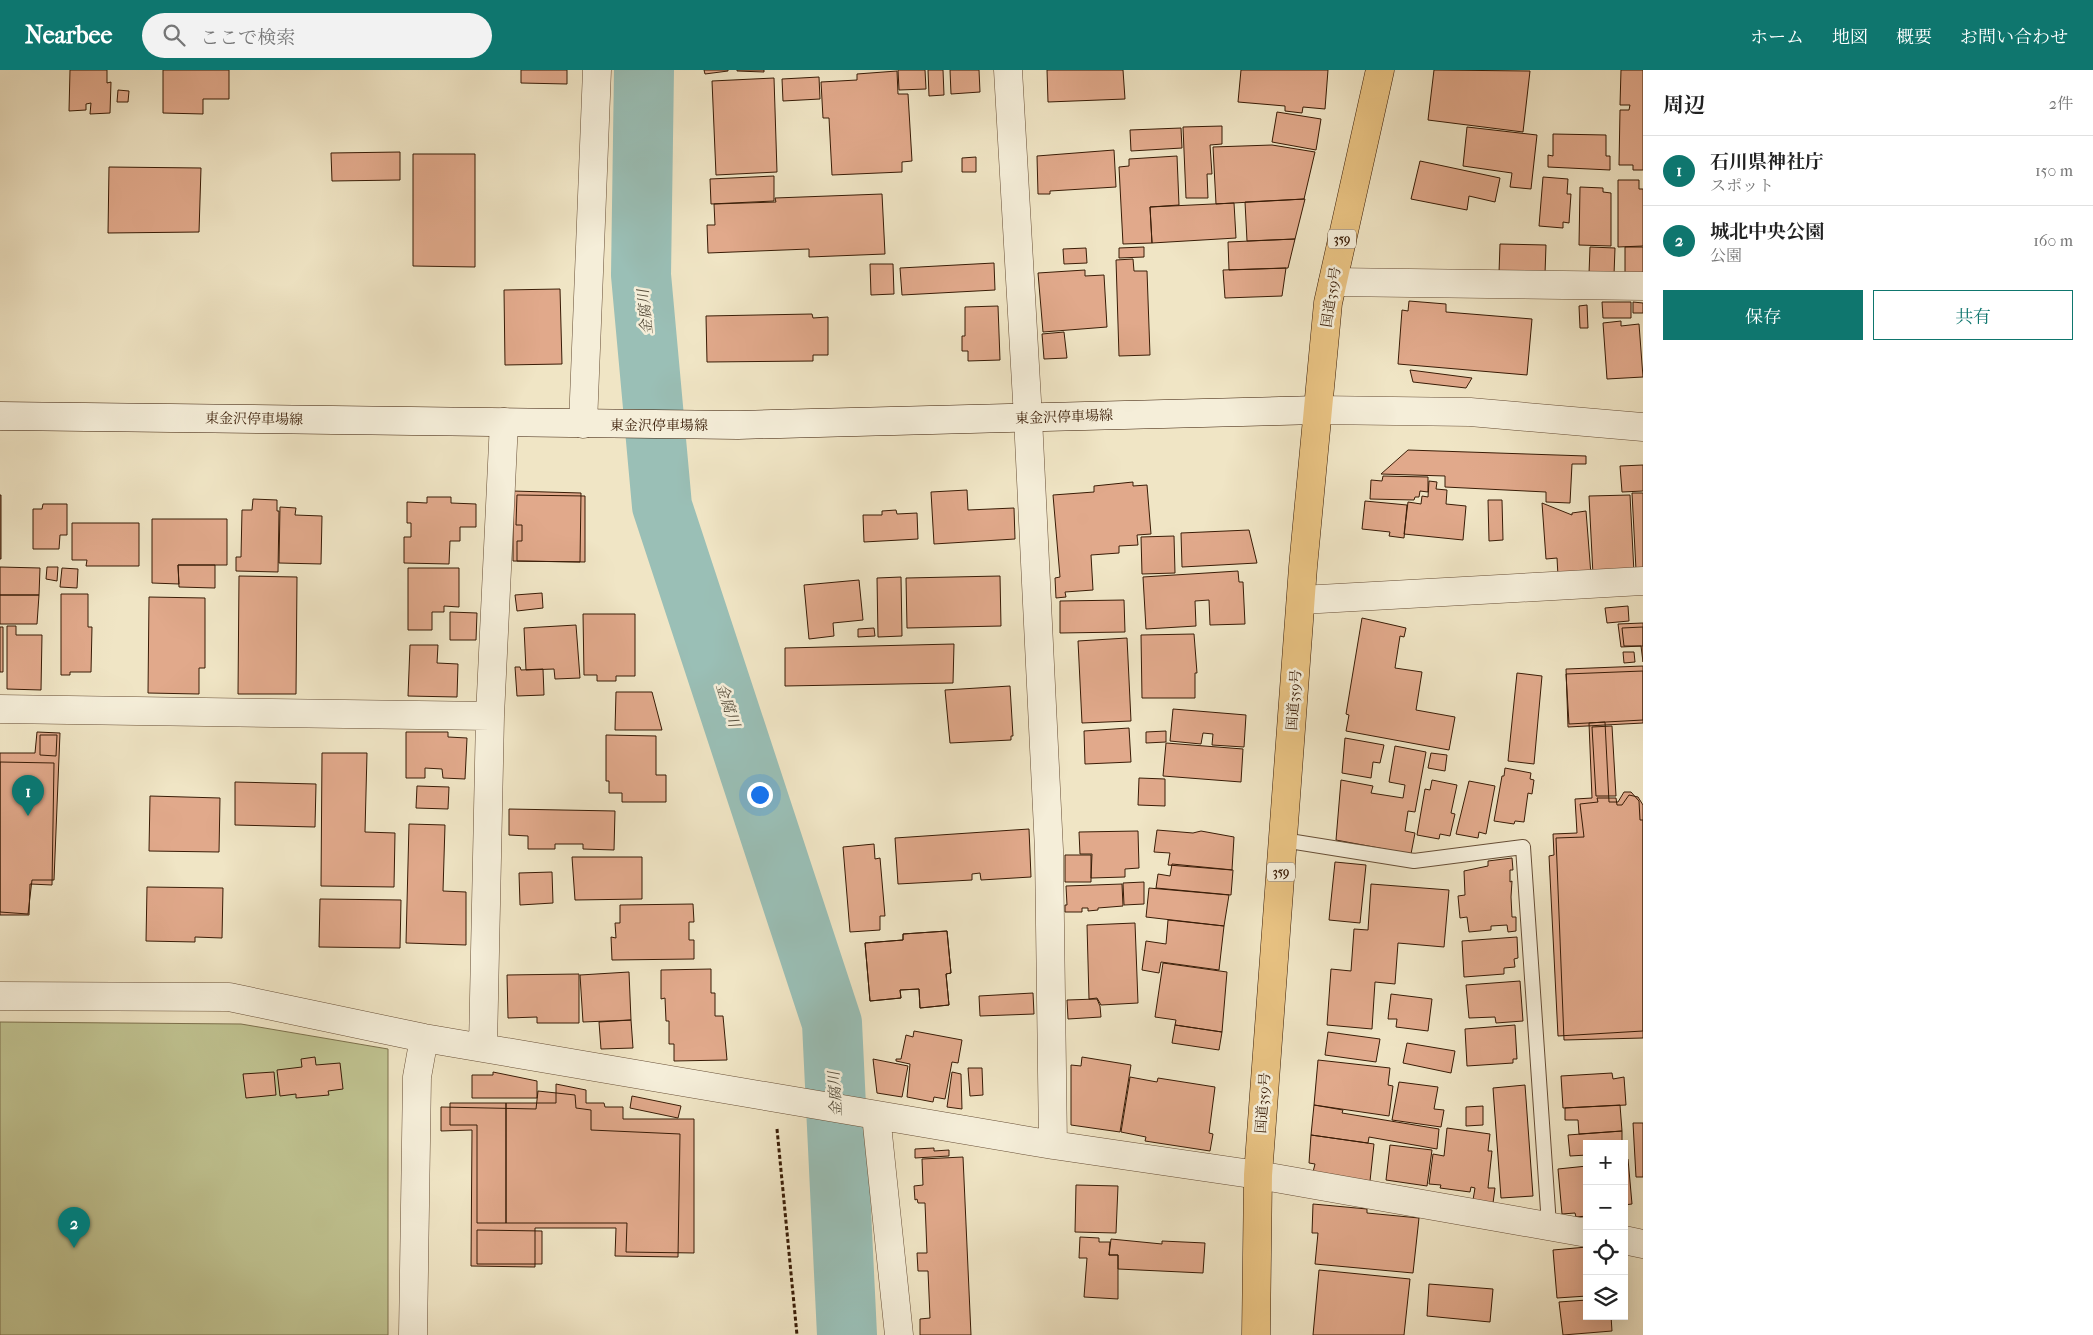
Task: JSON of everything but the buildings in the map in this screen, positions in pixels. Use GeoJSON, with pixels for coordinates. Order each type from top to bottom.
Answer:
{"type":"FeatureCollection","features":[{"type":"Feature","properties":{"kind":"highway","name":"国道359号"},"geometry":{"type":"LineString","coordinates":[[1256,1335],[1258,1176],[1301,600],[1328,303],[1380,70]]}},
{"type":"Feature","properties":{"kind":"street"},"geometry":{"type":"LineString","coordinates":[[593,424],[596,70]]}},
{"type":"Feature","properties":{"kind":"street"},"geometry":{"type":"LineString","coordinates":[[1008,70],[1028,418],[1049,850],[1053,1145]]}},
{"type":"Feature","properties":{"kind":"street"},"geometry":{"type":"LineString","coordinates":[[1333,282],[1643,286]]}},
{"type":"Feature","properties":{"kind":"street","name":"東金沢停車場線"},"geometry":{"type":"LineString","coordinates":[[0,416],[738,425],[1318,410],[1470,412],[1643,427]]}},
{"type":"Feature","properties":{"kind":"street"},"geometry":{"type":"LineString","coordinates":[[483,1046],[490,716],[504,422]]}},
{"type":"Feature","properties":{"kind":"street"},"geometry":{"type":"LineString","coordinates":[[1301,600],[1643,581]]}},
{"type":"Feature","properties":{"kind":"street"},"geometry":{"type":"LineString","coordinates":[[0,709],[490,716]]}},
{"type":"Feature","properties":{"kind":"street"},"geometry":{"type":"LineString","coordinates":[[0,996],[229,998],[424,1038],[483,1046],[1053,1145],[1258,1176],[1583,1232]]}},
{"type":"Feature","properties":{"kind":"street"},"geometry":{"type":"LineString","coordinates":[[413,1335],[417,1077],[424,1038]]}},
{"type":"Feature","properties":{"kind":"street"},"geometry":{"type":"LineString","coordinates":[[872,1114],[899,1335]]}},
{"type":"Feature","properties":{"kind":"street"},"geometry":{"type":"LineString","coordinates":[[1628,1241],[1643,1244]]}},
{"type":"Feature","properties":{"kind":"lane"},"geometry":{"type":"LineString","coordinates":[[1283,840],[1414,861],[1523,847],[1549,1226]]}},
{"type":"Feature","properties":{"kind":"path"},"geometry":{"type":"LineString","coordinates":[[780,1098],[797,1335]]}},
{"type":"Feature","properties":{"kind":"green space"},"geometry":{"type":"Polygon","coordinates":[[[0,1022],[241,1024],[388,1049],[388,1335],[0,1335],[0,1022]]]}},
{"type":"Feature","properties":{"kind":"waterway","name":"金腐川"},"geometry":{"type":"LineString","coordinates":[[644,70],[641,275],[662,506],[832,1023],[847,1335]]}},
{"type":"Feature","properties":{"kind":"place","name":"石川県神社庁"},"geometry":{"type":"Point","coordinates":[28,816]}},
{"type":"Feature","properties":{"kind":"place","name":"城北中央公園"},"geometry":{"type":"Point","coordinates":[74,1248]}}]}
